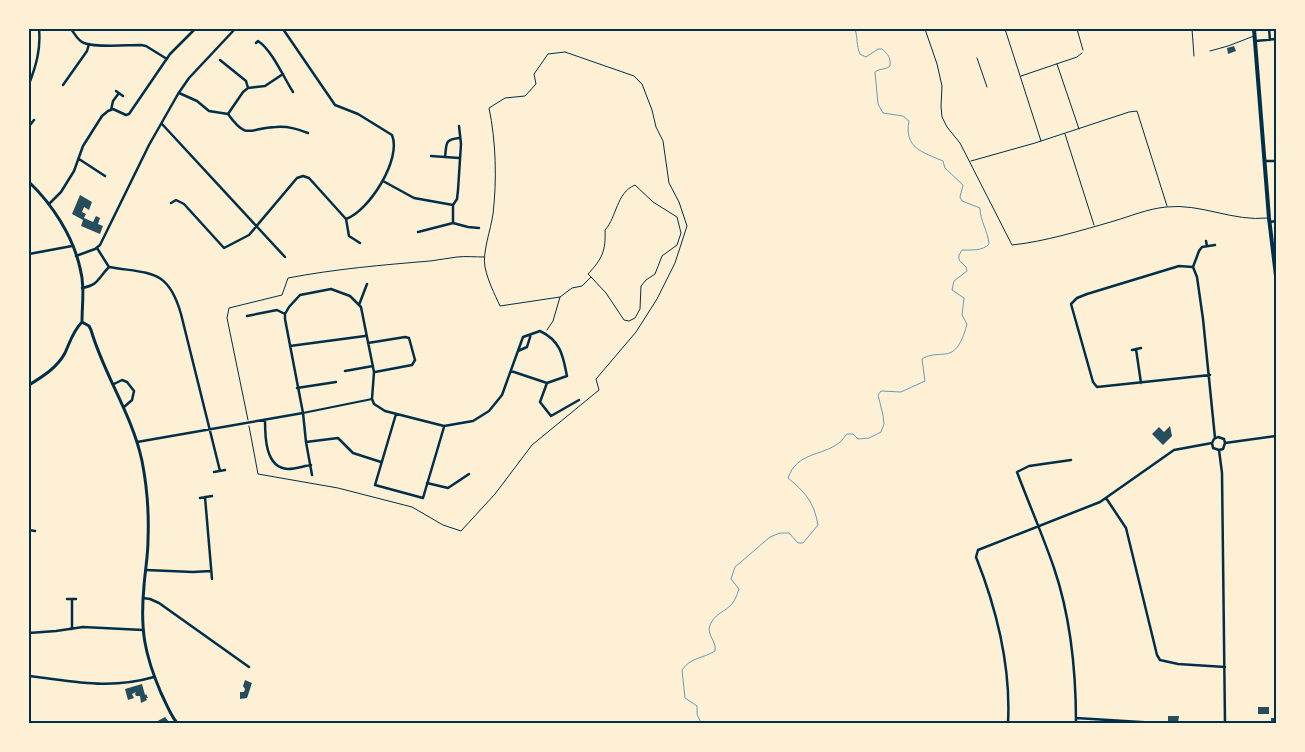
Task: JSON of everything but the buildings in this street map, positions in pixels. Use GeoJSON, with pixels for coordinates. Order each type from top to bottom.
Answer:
{"type":"FeatureCollection","features":[{"type":"Feature","properties":{"kind":"main road"},"geometry":{"type":"LineString","coordinates":[[1254,29],[1269,220],[1276,276]]}},
{"type":"Feature","properties":{"kind":"street"},"geometry":{"type":"LineString","coordinates":[[29,84],[38,60],[40,46],[39,29]]}},
{"type":"Feature","properties":{"kind":"street"},"geometry":{"type":"LineString","coordinates":[[71,29],[78,39],[84,43],[146,46],[167,59]]}},
{"type":"Feature","properties":{"kind":"street"},"geometry":{"type":"LineString","coordinates":[[111,110],[126,115],[129,114],[167,59],[196,29]]}},
{"type":"Feature","properties":{"kind":"street"},"geometry":{"type":"LineString","coordinates":[[76,256],[97,248],[105,237],[149,145],[179,93],[186,82],[235,29]]}},
{"type":"Feature","properties":{"kind":"street"},"geometry":{"type":"LineString","coordinates":[[283,29],[335,105],[358,114],[392,135],[392,155],[383,181],[361,208],[351,218],[346,219]]}},
{"type":"Feature","properties":{"kind":"street"},"geometry":{"type":"LineString","coordinates":[[1269,29],[1270,40]]}},
{"type":"Feature","properties":{"kind":"street"},"geometry":{"type":"LineString","coordinates":[[1256,42],[1276,39]]}},
{"type":"Feature","properties":{"kind":"street"},"geometry":{"type":"LineString","coordinates":[[256,43],[258,41],[264,46],[293,92]]}},
{"type":"Feature","properties":{"kind":"street"},"geometry":{"type":"LineString","coordinates":[[63,84],[87,51],[89,44]]}},
{"type":"Feature","properties":{"kind":"street"},"geometry":{"type":"LineString","coordinates":[[220,60],[246,81],[248,88]]}},
{"type":"Feature","properties":{"kind":"street"},"geometry":{"type":"LineString","coordinates":[[228,114],[248,88],[265,86],[282,74]]}},
{"type":"Feature","properties":{"kind":"street"},"geometry":{"type":"LineString","coordinates":[[49,204],[61,192],[74,172],[83,146],[102,116],[111,110],[117,92],[123,96]]}},
{"type":"Feature","properties":{"kind":"street"},"geometry":{"type":"LineString","coordinates":[[179,93],[197,102],[209,111],[228,114],[236,125],[244,131],[250,132],[274,126],[291,127],[308,133]]}},
{"type":"Feature","properties":{"kind":"street"},"geometry":{"type":"LineString","coordinates":[[162,124],[285,257]]}},
{"type":"Feature","properties":{"kind":"street"},"geometry":{"type":"LineString","coordinates":[[453,223],[453,206],[457,199],[461,144],[459,126]]}},
{"type":"Feature","properties":{"kind":"street"},"geometry":{"type":"LineString","coordinates":[[445,157],[447,142],[459,138]]}},
{"type":"Feature","properties":{"kind":"street"},"geometry":{"type":"LineString","coordinates":[[431,156],[460,158]]}},
{"type":"Feature","properties":{"kind":"street"},"geometry":{"type":"LineString","coordinates":[[78,159],[105,176]]}},
{"type":"Feature","properties":{"kind":"street"},"geometry":{"type":"LineString","coordinates":[[1265,161],[1276,161]]}},
{"type":"Feature","properties":{"kind":"street"},"geometry":{"type":"LineString","coordinates":[[171,203],[176,200],[184,204],[224,248],[249,235],[297,178],[303,176],[309,178],[346,219],[349,236],[360,243]]}},
{"type":"Feature","properties":{"kind":"street"},"geometry":{"type":"LineString","coordinates":[[383,181],[414,198],[453,206]]}},
{"type":"Feature","properties":{"kind":"street"},"geometry":{"type":"LineString","coordinates":[[29,182],[49,204],[62,224],[80,267],[83,293],[82,322],[76,329],[60,360],[47,373],[29,385]]}},
{"type":"Feature","properties":{"kind":"street"},"geometry":{"type":"LineString","coordinates":[[1269,220],[1276,221]]}},
{"type":"Feature","properties":{"kind":"street"},"geometry":{"type":"LineString","coordinates":[[418,232],[453,223],[479,228]]}},
{"type":"Feature","properties":{"kind":"street"},"geometry":{"type":"LineString","coordinates":[[1206,241],[1207,246]]}},
{"type":"Feature","properties":{"kind":"street"},"geometry":{"type":"LineString","coordinates":[[1212,444],[1215,438],[1210,375],[1197,277],[1194,267],[1198,250],[1202,247],[1216,245]]}},
{"type":"Feature","properties":{"kind":"street"},"geometry":{"type":"LineString","coordinates":[[29,254],[72,246]]}},
{"type":"Feature","properties":{"kind":"street"},"geometry":{"type":"LineString","coordinates":[[97,248],[109,267],[159,277],[174,292],[220,471]]}},
{"type":"Feature","properties":{"kind":"street"},"geometry":{"type":"LineString","coordinates":[[1194,267],[1179,266],[1087,294],[1072,302],[1072,309],[1094,385],[1100,388],[1210,375]]}},
{"type":"Feature","properties":{"kind":"street"},"geometry":{"type":"LineString","coordinates":[[82,288],[96,284],[109,267]]}},
{"type":"Feature","properties":{"kind":"street"},"geometry":{"type":"LineString","coordinates":[[359,305],[367,284]]}},
{"type":"Feature","properties":{"kind":"street"},"geometry":{"type":"LineString","coordinates":[[312,475],[303,413],[284,320],[286,314],[300,295],[331,289],[350,296],[361,307],[374,372],[372,399],[374,404],[386,411],[444,426],[473,421],[489,411],[502,395],[523,337],[540,331],[551,336],[562,352],[567,376],[547,383],[511,371]]}},
{"type":"Feature","properties":{"kind":"street"},"geometry":{"type":"LineString","coordinates":[[247,316],[277,310],[286,314]]}},
{"type":"Feature","properties":{"kind":"street"},"geometry":{"type":"LineString","coordinates":[[82,322],[89,326],[137,442],[144,476],[148,524],[143,598],[143,630],[148,662],[168,710],[177,723]]}},
{"type":"Feature","properties":{"kind":"street"},"geometry":{"type":"LineString","coordinates":[[518,351],[526,347],[532,334]]}},
{"type":"Feature","properties":{"kind":"street"},"geometry":{"type":"LineString","coordinates":[[290,346],[366,336]]}},
{"type":"Feature","properties":{"kind":"street"},"geometry":{"type":"LineString","coordinates":[[368,343],[409,338],[415,360],[412,365],[374,372]]}},
{"type":"Feature","properties":{"kind":"street"},"geometry":{"type":"LineString","coordinates":[[1140,348],[1134,349],[1141,383]]}},
{"type":"Feature","properties":{"kind":"street"},"geometry":{"type":"LineString","coordinates":[[345,371],[373,366]]}},
{"type":"Feature","properties":{"kind":"street"},"geometry":{"type":"LineString","coordinates":[[114,384],[122,380],[127,382],[134,391],[132,400],[124,407]]}},
{"type":"Feature","properties":{"kind":"street"},"geometry":{"type":"LineString","coordinates":[[297,388],[336,382]]}},
{"type":"Feature","properties":{"kind":"street"},"geometry":{"type":"LineString","coordinates":[[547,383],[540,402],[551,416],[579,400]]}},
{"type":"Feature","properties":{"kind":"street"},"geometry":{"type":"LineString","coordinates":[[137,442],[372,399]]}},
{"type":"Feature","properties":{"kind":"street"},"geometry":{"type":"LineString","coordinates":[[396,414],[375,486],[423,498],[444,426]]}},
{"type":"Feature","properties":{"kind":"street"},"geometry":{"type":"LineString","coordinates":[[265,420],[268,451],[272,461],[279,467],[287,469],[311,465]]}},
{"type":"Feature","properties":{"kind":"street"},"geometry":{"type":"LineString","coordinates":[[1225,443],[1276,436]]}},
{"type":"Feature","properties":{"kind":"street"},"geometry":{"type":"LineString","coordinates":[[306,442],[338,438],[353,453],[381,462]]}},
{"type":"Feature","properties":{"kind":"street"},"geometry":{"type":"LineString","coordinates":[[1215,438],[1222,438],[1225,443]]}},
{"type":"Feature","properties":{"kind":"street"},"geometry":{"type":"LineString","coordinates":[[1219,450],[1223,449],[1225,443]]}},
{"type":"Feature","properties":{"kind":"street"},"geometry":{"type":"LineString","coordinates":[[1212,444],[1215,449],[1219,450]]}},
{"type":"Feature","properties":{"kind":"street"},"geometry":{"type":"LineString","coordinates":[[1008,723],[1003,643],[991,598],[976,557],[977,552],[982,548],[1106,498],[1174,450],[1212,444]]}},
{"type":"Feature","properties":{"kind":"street"},"geometry":{"type":"LineString","coordinates":[[1219,450],[1222,473],[1225,723]]}},
{"type":"Feature","properties":{"kind":"street"},"geometry":{"type":"LineString","coordinates":[[1071,460],[1029,466],[1017,472],[1055,570],[1068,620],[1074,676],[1076,723]]}},
{"type":"Feature","properties":{"kind":"street"},"geometry":{"type":"LineString","coordinates":[[214,472],[225,470]]}},
{"type":"Feature","properties":{"kind":"street"},"geometry":{"type":"LineString","coordinates":[[427,484],[448,488],[469,474]]}},
{"type":"Feature","properties":{"kind":"street"},"geometry":{"type":"LineString","coordinates":[[200,498],[212,496]]}},
{"type":"Feature","properties":{"kind":"street"},"geometry":{"type":"LineString","coordinates":[[205,497],[212,579]]}},
{"type":"Feature","properties":{"kind":"street"},"geometry":{"type":"LineString","coordinates":[[1106,498],[1126,528],[1157,655],[1160,660],[1178,664],[1225,667]]}},
{"type":"Feature","properties":{"kind":"street"},"geometry":{"type":"LineString","coordinates":[[29,530],[35,531]]}},
{"type":"Feature","properties":{"kind":"street"},"geometry":{"type":"LineString","coordinates":[[146,570],[211,571]]}},
{"type":"Feature","properties":{"kind":"street"},"geometry":{"type":"LineString","coordinates":[[143,598],[159,603],[249,667]]}},
{"type":"Feature","properties":{"kind":"street"},"geometry":{"type":"LineString","coordinates":[[68,599],[76,599]]}},
{"type":"Feature","properties":{"kind":"street"},"geometry":{"type":"LineString","coordinates":[[72,599],[72,629]]}},
{"type":"Feature","properties":{"kind":"street"},"geometry":{"type":"LineString","coordinates":[[29,633],[102,627],[143,630]]}},
{"type":"Feature","properties":{"kind":"street"},"geometry":{"type":"LineString","coordinates":[[29,676],[94,684],[131,682],[154,677]]}},
{"type":"Feature","properties":{"kind":"street"},"geometry":{"type":"LineString","coordinates":[[1076,718],[1157,723]]}},
{"type":"Feature","properties":{"kind":"lane"},"geometry":{"type":"LineString","coordinates":[[925,29],[942,86],[942,117],[971,162],[1012,245],[1094,226],[1143,211],[1167,207],[1197,208],[1254,220],[1269,220]]}},
{"type":"Feature","properties":{"kind":"lane"},"geometry":{"type":"LineString","coordinates":[[1005,29],[1041,141]]}},
{"type":"Feature","properties":{"kind":"lane"},"geometry":{"type":"LineString","coordinates":[[1020,76],[1077,56],[1082,51],[1077,29]]}},
{"type":"Feature","properties":{"kind":"lane"},"geometry":{"type":"LineString","coordinates":[[1192,29],[1194,56]]}},
{"type":"Feature","properties":{"kind":"lane"},"geometry":{"type":"LineString","coordinates":[[1210,51],[1255,36]]}},
{"type":"Feature","properties":{"kind":"lane"},"geometry":{"type":"LineString","coordinates":[[977,58],[987,87]]}},
{"type":"Feature","properties":{"kind":"lane"},"geometry":{"type":"LineString","coordinates":[[1057,64],[1079,129]]}},
{"type":"Feature","properties":{"kind":"lane"},"geometry":{"type":"LineString","coordinates":[[971,162],[1065,134],[1129,112],[1137,112],[1167,207]]}},
{"type":"Feature","properties":{"kind":"lane"},"geometry":{"type":"LineString","coordinates":[[1065,134],[1094,226]]}},
{"type":"Feature","properties":{"kind":"path"},"geometry":{"type":"LineString","coordinates":[[484,257],[458,257],[363,266],[348,270],[324,271],[293,277],[288,278],[282,295],[228,308],[227,318],[258,474],[338,488],[412,507],[443,525],[461,531],[496,494],[532,445],[599,390],[596,379],[636,332],[657,299],[675,263],[687,226],[679,202],[669,183],[663,141],[656,128],[652,110],[642,84],[634,76],[565,52],[548,54],[534,74],[536,84],[534,88],[525,96],[505,98],[489,108],[495,155],[493,214],[484,257],[485,266],[491,287],[500,306],[560,297],[572,288],[582,286],[590,277],[588,274],[601,260],[605,230],[612,222],[615,208],[632,186],[635,185],[653,202],[677,217],[681,233],[677,245],[662,256],[655,274],[641,286],[640,309],[635,318],[629,321],[624,320],[606,293],[590,277]]}},
{"type":"Feature","properties":{"kind":"path"},"geometry":{"type":"LineString","coordinates":[[546,333],[553,321],[560,297]]}},
{"type":"Feature","properties":{"kind":"waterway"},"geometry":{"type":"LineString","coordinates":[[701,723],[697,714],[697,706],[685,698],[682,670],[693,660],[715,651],[709,629],[716,616],[730,606],[737,596],[739,589],[731,579],[735,567],[770,537],[780,533],[789,533],[798,543],[803,543],[818,525],[808,498],[788,478],[792,470],[797,463],[839,443],[847,434],[853,434],[858,439],[869,438],[881,432],[884,424],[878,395],[881,391],[901,392],[925,381],[922,359],[930,355],[950,353],[957,347],[967,324],[962,315],[964,298],[952,290],[954,281],[967,271],[966,267],[959,260],[959,255],[962,250],[980,249],[989,244],[980,208],[962,201],[960,197],[963,185],[945,168],[943,161],[916,148],[909,137],[909,121],[903,116],[883,113],[878,104],[875,72],[890,66],[889,58],[882,49],[878,49],[866,57],[860,54],[855,29]]}}]}
